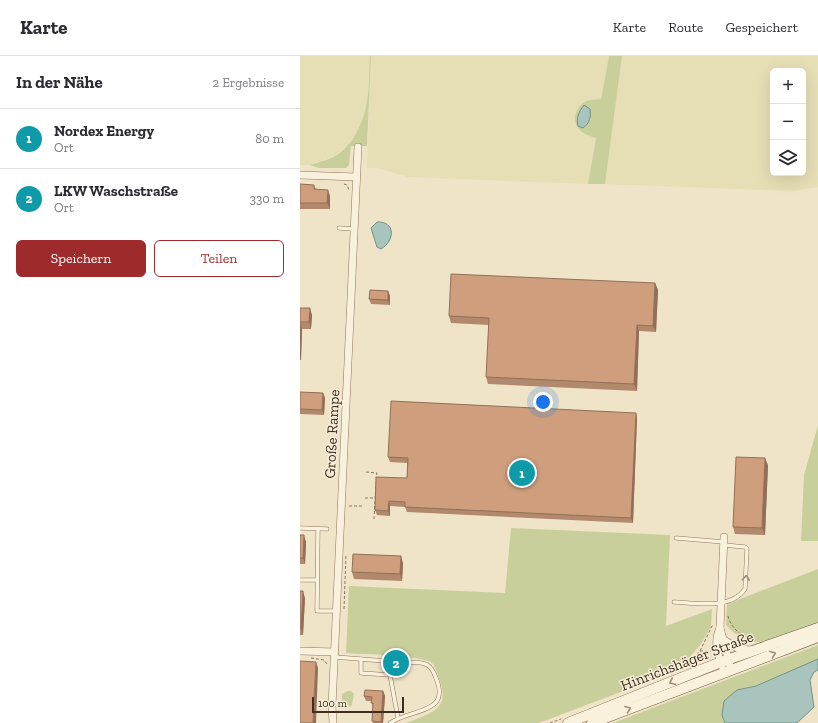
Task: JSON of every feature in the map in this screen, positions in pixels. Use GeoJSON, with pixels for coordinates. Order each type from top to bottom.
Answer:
{"type":"FeatureCollection","features":[{"type":"Feature","properties":{"kind":"main road","name":"Hinrichshäger Straße"},"geometry":{"type":"LineString","coordinates":[[566,720],[724,660],[818,628]]}},
{"type":"Feature","properties":{"kind":"main road","name":"Hinrichshäger Straße"},"geometry":{"type":"LineString","coordinates":[[592,723],[818,637]]}},
{"type":"Feature","properties":{"kind":"street","name":"Große Rampe"},"geometry":{"type":"LineString","coordinates":[[333,723],[336,611],[358,147]]}},
{"type":"Feature","properties":{"kind":"street"},"geometry":{"type":"LineString","coordinates":[[300,175],[356,177]]}},
{"type":"Feature","properties":{"kind":"street"},"geometry":{"type":"LineString","coordinates":[[724,542],[720,626],[717,635],[717,652],[724,660]]}},
{"type":"Feature","properties":{"kind":"street"},"geometry":{"type":"LineString","coordinates":[[720,626],[724,640],[724,660],[728,671]]}},
{"type":"Feature","properties":{"kind":"street"},"geometry":{"type":"LineString","coordinates":[[724,640],[739,649],[755,650]]}},
{"type":"Feature","properties":{"kind":"street"},"geometry":{"type":"LineString","coordinates":[[300,651],[335,655]]}},
{"type":"Feature","properties":{"kind":"lane"},"geometry":{"type":"LineString","coordinates":[[339,228],[354,229]]}},
{"type":"Feature","properties":{"kind":"lane"},"geometry":{"type":"LineString","coordinates":[[300,528],[328,529]]}},
{"type":"Feature","properties":{"kind":"lane"},"geometry":{"type":"LineString","coordinates":[[318,529],[317,611],[336,611]]}},
{"type":"Feature","properties":{"kind":"lane"},"geometry":{"type":"LineString","coordinates":[[674,602],[721,603],[742,594],[745,589],[747,557],[747,549],[744,547],[724,542],[676,538]]}},
{"type":"Feature","properties":{"kind":"lane"},"geometry":{"type":"LineString","coordinates":[[300,580],[317,580]]}},
{"type":"Feature","properties":{"kind":"lane"},"geometry":{"type":"LineString","coordinates":[[335,655],[385,661]]}},
{"type":"Feature","properties":{"kind":"lane"},"geometry":{"type":"LineString","coordinates":[[362,659],[361,673],[390,675],[398,718]]}},
{"type":"Feature","properties":{"kind":"lane"},"geometry":{"type":"LineString","coordinates":[[390,723],[398,718],[431,707],[439,699],[441,694],[435,676],[429,666],[425,663],[407,662]]}},
{"type":"Feature","properties":{"kind":"path"},"geometry":{"type":"LineString","coordinates":[[343,184],[346,184],[349,190]]}},
{"type":"Feature","properties":{"kind":"path"},"geometry":{"type":"LineString","coordinates":[[366,472],[377,473],[374,519]]}},
{"type":"Feature","properties":{"kind":"path"},"geometry":{"type":"LineString","coordinates":[[365,498],[376,498]]}},
{"type":"Feature","properties":{"kind":"path"},"geometry":{"type":"LineString","coordinates":[[348,506],[364,506]]}},
{"type":"Feature","properties":{"kind":"path"},"geometry":{"type":"LineString","coordinates":[[721,612],[728,616],[730,624],[741,635],[755,640],[760,640]]}},
{"type":"Feature","properties":{"kind":"path"},"geometry":{"type":"LineString","coordinates":[[678,672],[700,651],[712,626],[720,626]]}},
{"type":"Feature","properties":{"kind":"path"},"geometry":{"type":"LineString","coordinates":[[700,651],[717,652]]}},
{"type":"Feature","properties":{"kind":"path"},"geometry":{"type":"LineString","coordinates":[[307,658],[322,659],[327,664]]}},
{"type":"Feature","properties":{"kind":"path"},"geometry":{"type":"LineString","coordinates":[[550,723],[566,720]]}},
{"type":"Feature","properties":{"kind":"shaded area"},"geometry":{"type":"Polygon","coordinates":[[[300,56],[370,56],[368,98],[366,114],[362,126],[349,143],[337,155],[310,165],[300,165],[300,56]]]}},
{"type":"Feature","properties":{"kind":"shaded area"},"geometry":{"type":"Polygon","coordinates":[[[371,56],[609,56],[601,99],[585,134],[596,138],[588,184],[408,177],[377,168],[367,168],[371,56]]]}},
{"type":"Feature","properties":{"kind":"shaded area"},"geometry":{"type":"Polygon","coordinates":[[[622,56],[818,56],[818,187],[791,191],[605,184],[622,56]]]}},
{"type":"Feature","properties":{"kind":"green space"},"geometry":{"type":"Polygon","coordinates":[[[370,56],[367,146],[351,146],[349,165],[346,168],[319,168],[310,165],[327,160],[339,154],[352,140],[358,130],[366,110],[370,56]]]}},
{"type":"Feature","properties":{"kind":"green space"},"geometry":{"type":"Polygon","coordinates":[[[609,56],[622,56],[605,184],[588,184],[596,138],[581,131],[575,122],[575,118],[577,110],[582,104],[587,101],[601,99],[609,56]]]}},
{"type":"Feature","properties":{"kind":"green space"},"geometry":{"type":"Polygon","coordinates":[[[818,425],[818,541],[801,541],[804,475],[818,425]]]}},
{"type":"Feature","properties":{"kind":"green space"},"geometry":{"type":"Polygon","coordinates":[[[511,528],[670,535],[666,626],[712,609],[711,626],[701,644],[688,659],[668,674],[539,723],[406,723],[432,712],[441,702],[443,696],[442,687],[436,669],[430,662],[418,659],[398,656],[346,653],[349,586],[505,593],[511,528]]]}},
{"type":"Feature","properties":{"kind":"green space"},"geometry":{"type":"Polygon","coordinates":[[[818,569],[818,623],[782,637],[763,642],[754,642],[743,639],[735,634],[726,625],[727,604],[818,569]]]}},
{"type":"Feature","properties":{"kind":"green space"},"geometry":{"type":"Polygon","coordinates":[[[818,645],[818,659],[756,686],[737,690],[724,701],[722,715],[725,723],[613,723],[818,645]]]}},
{"type":"Feature","properties":{"kind":"green space"},"geometry":{"type":"Polygon","coordinates":[[[351,691],[354,694],[352,705],[345,709],[342,705],[342,694],[351,691]]]}},
{"type":"Feature","properties":{"kind":"water"},"geometry":{"type":"Polygon","coordinates":[[[584,105],[590,109],[590,120],[583,128],[578,126],[577,120],[579,112],[584,105]]]}},
{"type":"Feature","properties":{"kind":"water"},"geometry":{"type":"Polygon","coordinates":[[[377,222],[388,225],[391,232],[389,241],[386,246],[381,249],[377,247],[371,228],[377,222]]]}},
{"type":"Feature","properties":{"kind":"water"},"geometry":{"type":"Polygon","coordinates":[[[818,659],[818,670],[814,672],[810,680],[814,707],[797,723],[725,723],[722,715],[724,701],[737,690],[756,686],[818,659]]]}},
{"type":"Feature","properties":{"kind":"building"},"geometry":{"type":"Polygon","coordinates":[[[300,184],[314,185],[314,189],[328,190],[327,203],[300,203],[300,184]]]}},
{"type":"Feature","properties":{"kind":"building"},"geometry":{"type":"Polygon","coordinates":[[[451,274],[655,283],[653,326],[637,325],[634,384],[486,377],[489,318],[449,316],[451,274]]]}},
{"type":"Feature","properties":{"kind":"building"},"geometry":{"type":"Polygon","coordinates":[[[370,290],[388,291],[388,300],[369,299],[370,290]]]}},
{"type":"Feature","properties":{"kind":"building"},"geometry":{"type":"Polygon","coordinates":[[[300,308],[310,308],[309,322],[300,322],[300,308]]]}},
{"type":"Feature","properties":{"kind":"building"},"geometry":{"type":"Polygon","coordinates":[[[300,392],[323,393],[322,410],[300,409],[300,392]]]}},
{"type":"Feature","properties":{"kind":"building"},"geometry":{"type":"Polygon","coordinates":[[[391,401],[636,413],[631,518],[405,507],[405,502],[389,501],[388,511],[375,510],[376,477],[407,478],[408,458],[388,457],[391,401]]]}},
{"type":"Feature","properties":{"kind":"building"},"geometry":{"type":"Polygon","coordinates":[[[736,457],[765,458],[762,528],[733,527],[736,457]]]}},
{"type":"Feature","properties":{"kind":"building"},"geometry":{"type":"Polygon","coordinates":[[[300,535],[304,535],[303,558],[300,558],[300,535]]]}},
{"type":"Feature","properties":{"kind":"building"},"geometry":{"type":"Polygon","coordinates":[[[353,554],[401,556],[400,574],[352,572],[353,554]]]}},
{"type":"Feature","properties":{"kind":"building"},"geometry":{"type":"Polygon","coordinates":[[[300,591],[303,591],[301,628],[300,628],[300,591]]]}},
{"type":"Feature","properties":{"kind":"building"},"geometry":{"type":"Polygon","coordinates":[[[386,655],[404,656],[403,659],[406,662],[406,665],[395,664],[395,661],[384,661],[387,658],[386,655]]]}},
{"type":"Feature","properties":{"kind":"building"},"geometry":{"type":"Polygon","coordinates":[[[300,661],[316,662],[313,723],[300,723],[300,661]]]}},
{"type":"Feature","properties":{"kind":"building"},"geometry":{"type":"Polygon","coordinates":[[[365,690],[383,691],[381,722],[372,721],[372,697],[364,696],[365,690]]]}},
{"type":"Feature","properties":{"kind":"place","name":"Nordex Energy"},"geometry":{"type":"Point","coordinates":[522,473]}},
{"type":"Feature","properties":{"kind":"place","name":"LKW Waschstraße"},"geometry":{"type":"Point","coordinates":[396,663]}}]}
